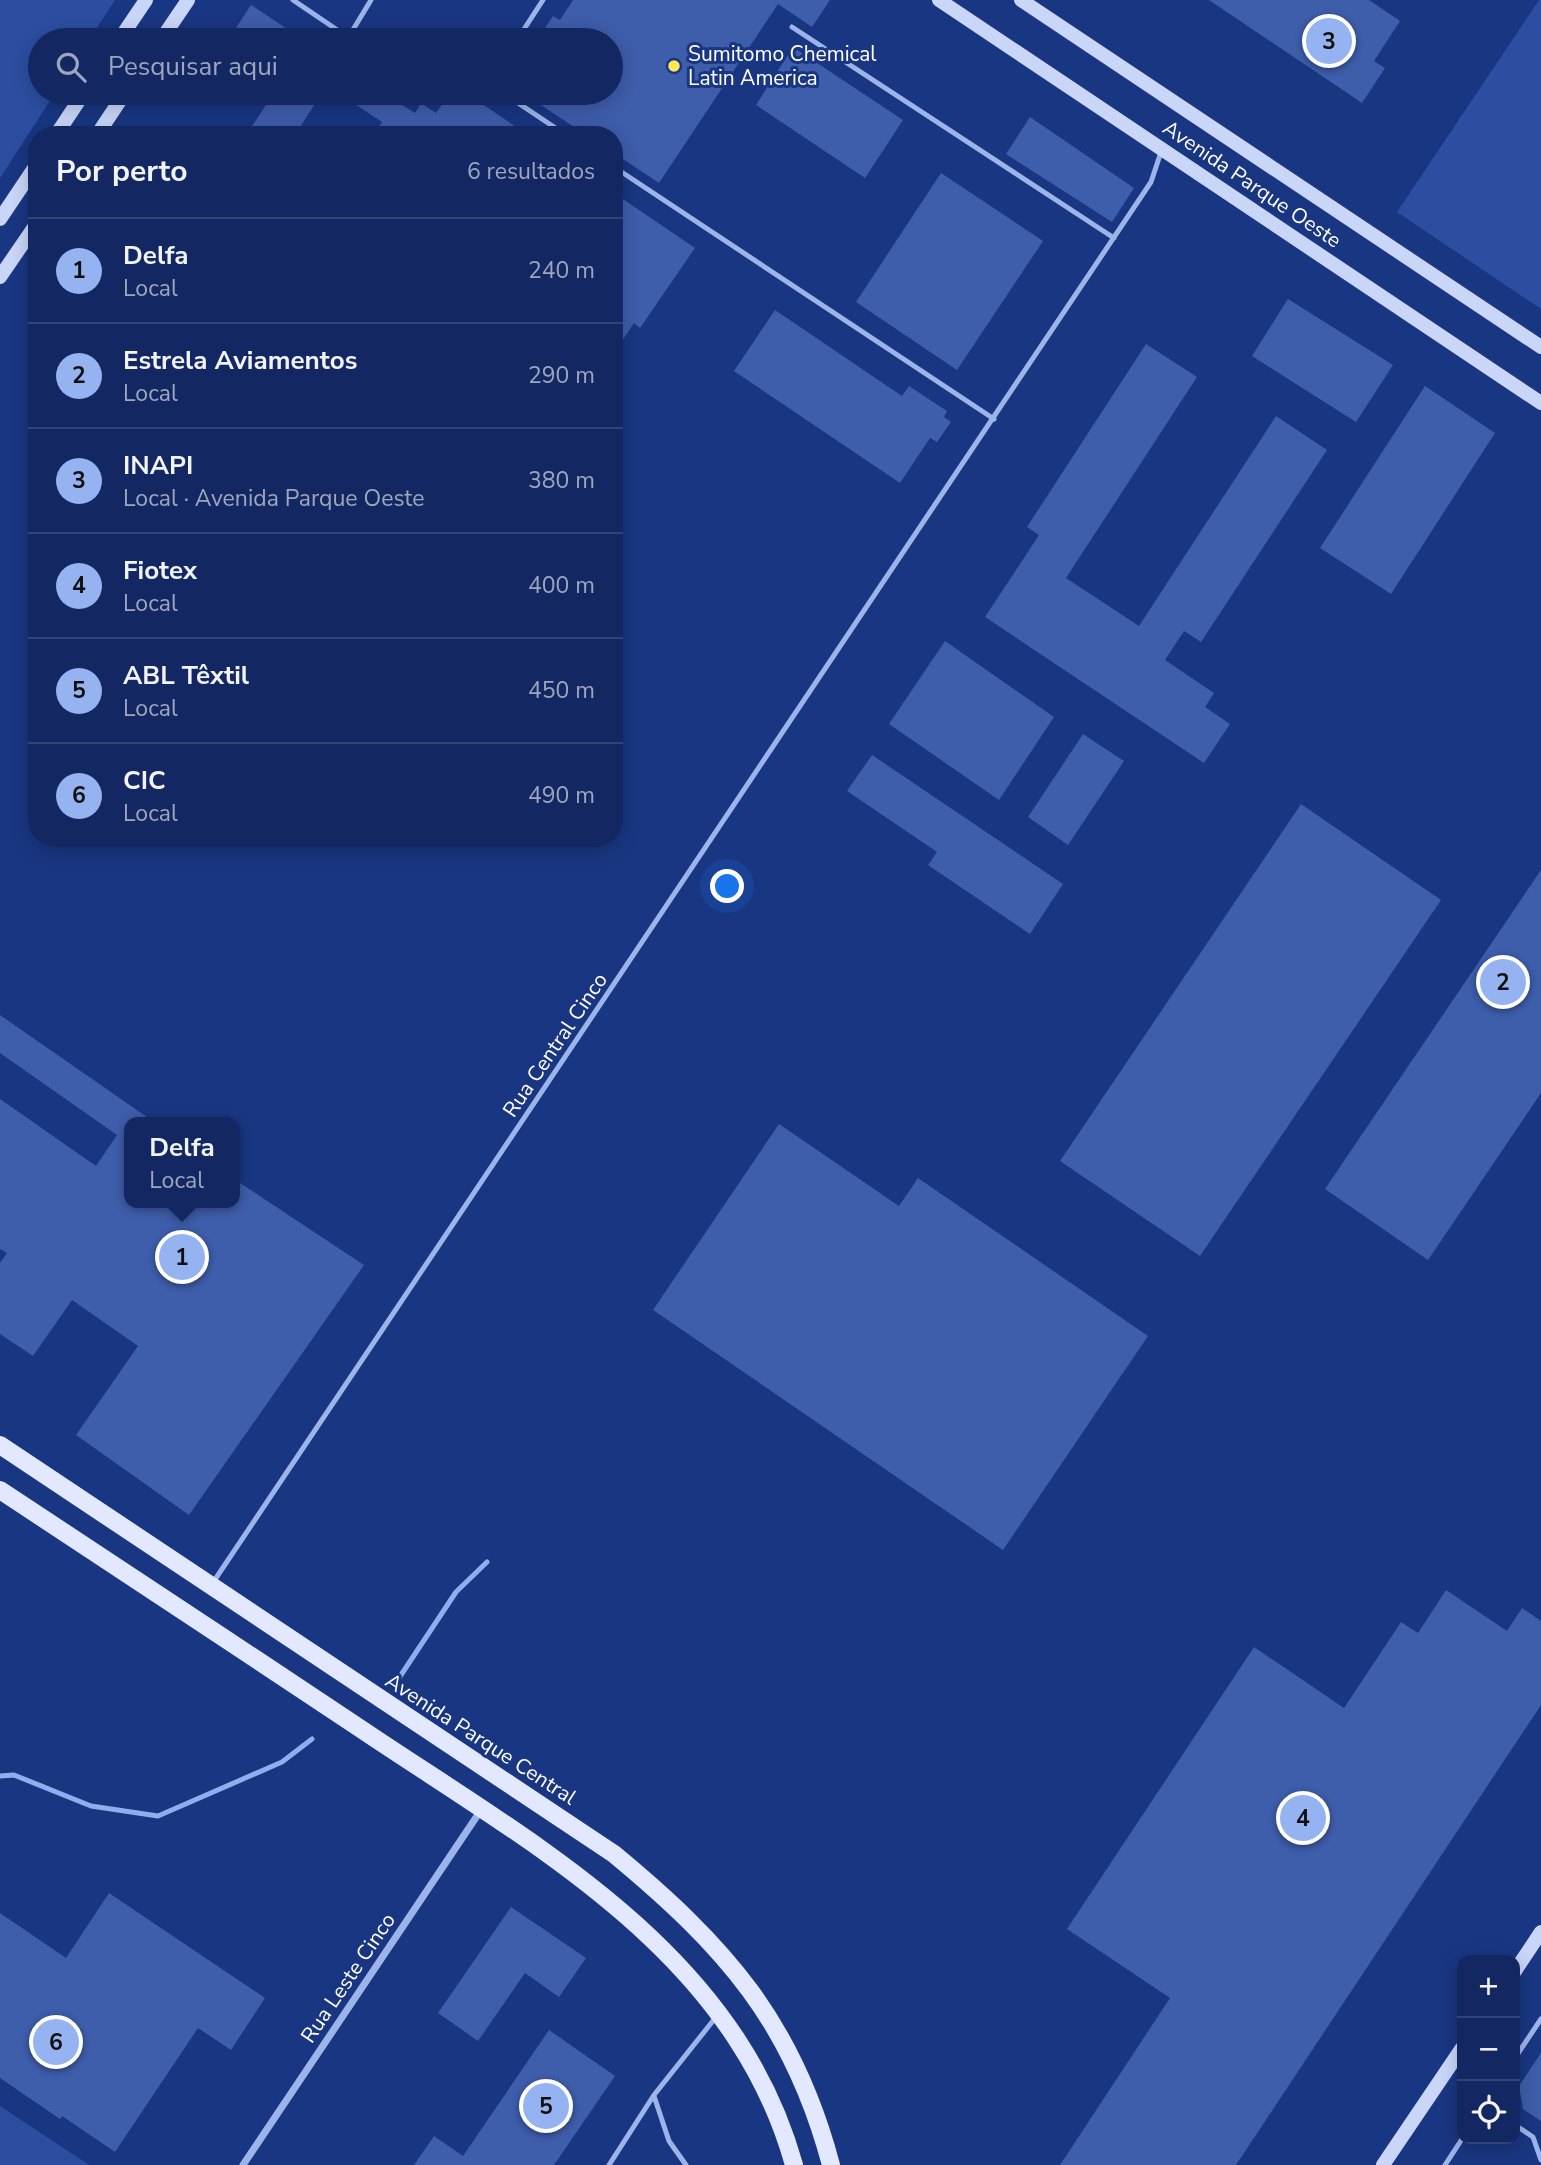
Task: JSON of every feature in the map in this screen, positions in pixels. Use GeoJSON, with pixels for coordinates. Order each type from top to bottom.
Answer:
{"type":"FeatureCollection","features":[{"type":"Feature","properties":{"kind":"main road","name":"Avenida Parque Central"},"geometry":{"type":"LineString","coordinates":[[0,1446],[614,1854],[670,1900],[728,1960],[768,2015],[797,2067],[821,2127],[831,2165]]}},
{"type":"Feature","properties":{"kind":"main road"},"geometry":{"type":"LineString","coordinates":[[0,1490],[481,1810],[597,1889],[622,1910],[668,1952],[737,2037],[784,2130],[794,2165]]}},
{"type":"Feature","properties":{"kind":"street"},"geometry":{"type":"LineString","coordinates":[[128,28],[146,0]]}},
{"type":"Feature","properties":{"kind":"street"},"geometry":{"type":"LineString","coordinates":[[169,28],[188,0]]}},
{"type":"Feature","properties":{"kind":"street","name":"Avenida Parque Oeste"},"geometry":{"type":"LineString","coordinates":[[939,0],[1541,403]]}},
{"type":"Feature","properties":{"kind":"street","name":"Avenida Parque Oeste"},"geometry":{"type":"LineString","coordinates":[[1021,0],[1541,347]]}},
{"type":"Feature","properties":{"kind":"street"},"geometry":{"type":"LineString","coordinates":[[62,126],[76,105]]}},
{"type":"Feature","properties":{"kind":"street"},"geometry":{"type":"LineString","coordinates":[[103,126],[117,105]]}},
{"type":"Feature","properties":{"kind":"street"},"geometry":{"type":"LineString","coordinates":[[0,219],[28,177]]}},
{"type":"Feature","properties":{"kind":"street"},"geometry":{"type":"LineString","coordinates":[[0,277],[28,236]]}},
{"type":"Feature","properties":{"kind":"street","name":"Rua Leste Cinco"},"geometry":{"type":"LineString","coordinates":[[243,2165],[481,1810]]}},
{"type":"Feature","properties":{"kind":"street"},"geometry":{"type":"LineString","coordinates":[[1520,1964],[1541,1932]]}},
{"type":"Feature","properties":{"kind":"street"},"geometry":{"type":"LineString","coordinates":[[1383,2165],[1457,2055]]}},
{"type":"Feature","properties":{"kind":"lane"},"geometry":{"type":"LineString","coordinates":[[293,0],[334,28]]}},
{"type":"Feature","properties":{"kind":"lane"},"geometry":{"type":"LineString","coordinates":[[356,28],[371,0]]}},
{"type":"Feature","properties":{"kind":"lane"},"geometry":{"type":"LineString","coordinates":[[525,28],[543,0]]}},
{"type":"Feature","properties":{"kind":"lane"},"geometry":{"type":"LineString","coordinates":[[792,27],[1114,238]]}},
{"type":"Feature","properties":{"kind":"lane"},"geometry":{"type":"LineString","coordinates":[[521,105],[552,126]]}},
{"type":"Feature","properties":{"kind":"lane","name":"Rua Central Cinco"},"geometry":{"type":"LineString","coordinates":[[210,1588],[1114,238],[1151,182],[1162,149]]}},
{"type":"Feature","properties":{"kind":"lane"},"geometry":{"type":"LineString","coordinates":[[623,173],[994,419]]}},
{"type":"Feature","properties":{"kind":"lane"},"geometry":{"type":"LineString","coordinates":[[609,2165],[654,2095],[719,2013]]}},
{"type":"Feature","properties":{"kind":"lane"},"geometry":{"type":"LineString","coordinates":[[1520,2051],[1541,2019]]}},
{"type":"Feature","properties":{"kind":"lane"},"geometry":{"type":"LineString","coordinates":[[654,2095],[669,2141],[687,2165]]}},
{"type":"Feature","properties":{"kind":"lane"},"geometry":{"type":"LineString","coordinates":[[1520,2128],[1533,2137],[1541,2160]]}},
{"type":"Feature","properties":{"kind":"lane"},"geometry":{"type":"LineString","coordinates":[[1445,2165],[1459,2144]]}},
{"type":"Feature","properties":{"kind":"shaded area"},"geometry":{"type":"Polygon","coordinates":[[[0,0],[115,0],[97,28],[28,28],[28,105],[47,105],[34,126],[28,126],[28,135],[0,178],[0,0]]]}},
{"type":"Feature","properties":{"kind":"shaded area"},"geometry":{"type":"Polygon","coordinates":[[[1541,0],[1541,309],[1397,212],[1541,0]]]}},
{"type":"Feature","properties":{"kind":"shaded area"},"geometry":{"type":"Polygon","coordinates":[[[0,2106],[89,2165],[0,2165],[0,2106]]]}},
{"type":"Feature","properties":{"kind":"building","name":"Sumitomo Chemical Latin America"},"geometry":{"type":"Polygon","coordinates":[[[573,0],[830,0],[812,27],[778,4],[659,183],[623,159],[623,126],[572,126],[541,105],[623,105],[623,28],[545,28],[553,16],[560,20],[573,0]]]}},
{"type":"Feature","properties":{"kind":"building"},"geometry":{"type":"Polygon","coordinates":[[[1209,0],[1369,0],[1400,21],[1374,61],[1385,68],[1362,103],[1209,0]]]}},
{"type":"Feature","properties":{"kind":"building"},"geometry":{"type":"Polygon","coordinates":[[[251,5],[286,28],[236,28],[251,5]]]}},
{"type":"Feature","properties":{"kind":"building"},"geometry":{"type":"Polygon","coordinates":[[[793,47],[903,120],[865,178],[756,105],[793,47]]]}},
{"type":"Feature","properties":{"kind":"building"},"geometry":{"type":"Polygon","coordinates":[[[266,105],[314,105],[301,126],[252,126],[266,105]]]}},
{"type":"Feature","properties":{"kind":"building"},"geometry":{"type":"Polygon","coordinates":[[[356,105],[402,105],[415,113],[420,105],[424,105],[436,113],[442,105],[484,105],[515,126],[379,126],[382,122],[356,105]]]}},
{"type":"Feature","properties":{"kind":"building"},"geometry":{"type":"Polygon","coordinates":[[[1030,117],[1134,188],[1112,222],[1006,154],[1030,117]]]}},
{"type":"Feature","properties":{"kind":"building"},"geometry":{"type":"Polygon","coordinates":[[[941,173],[1043,241],[957,370],[856,302],[941,173]]]}},
{"type":"Feature","properties":{"kind":"building"},"geometry":{"type":"Polygon","coordinates":[[[623,199],[695,248],[640,328],[634,323],[623,340],[623,199]]]}},
{"type":"Feature","properties":{"kind":"building"},"geometry":{"type":"Polygon","coordinates":[[[1288,299],[1393,365],[1356,422],[1252,356],[1288,299]]]}},
{"type":"Feature","properties":{"kind":"building"},"geometry":{"type":"Polygon","coordinates":[[[775,310],[902,396],[909,386],[947,411],[944,417],[951,422],[937,442],[930,438],[900,483],[734,371],[775,310]]]}},
{"type":"Feature","properties":{"kind":"building"},"geometry":{"type":"Polygon","coordinates":[[[1146,344],[1197,377],[1066,578],[1139,626],[1276,416],[1327,450],[1201,642],[1184,631],[1165,660],[1214,693],[1205,707],[1230,724],[1204,763],[985,617],[1039,535],[1027,527],[1146,344]]]}},
{"type":"Feature","properties":{"kind":"building"},"geometry":{"type":"Polygon","coordinates":[[[1425,386],[1495,433],[1391,594],[1320,548],[1425,386]]]}},
{"type":"Feature","properties":{"kind":"building"},"geometry":{"type":"Polygon","coordinates":[[[945,641],[1054,717],[999,800],[889,724],[945,641]]]}},
{"type":"Feature","properties":{"kind":"building"},"geometry":{"type":"Polygon","coordinates":[[[1083,734],[1124,761],[1068,845],[1028,817],[1083,734]]]}},
{"type":"Feature","properties":{"kind":"building"},"geometry":{"type":"Polygon","coordinates":[[[872,755],[1063,884],[1030,934],[928,865],[937,852],[847,791],[872,755]]]}},
{"type":"Feature","properties":{"kind":"building"},"geometry":{"type":"Polygon","coordinates":[[[1301,804],[1441,900],[1200,1256],[1060,1161],[1301,804]]]}},
{"type":"Feature","properties":{"kind":"building"},"geometry":{"type":"Polygon","coordinates":[[[1541,870],[1541,1093],[1428,1260],[1325,1189],[1541,870]]]}},
{"type":"Feature","properties":{"kind":"building"},"geometry":{"type":"Polygon","coordinates":[[[0,1015],[147,1117],[124,1117],[124,1208],[240,1208],[240,1183],[364,1265],[189,1515],[76,1435],[138,1346],[72,1300],[33,1356],[0,1334],[0,1263],[7,1253],[0,1249],[0,1099],[96,1166],[117,1135],[0,1053],[0,1015]]]}},
{"type":"Feature","properties":{"kind":"building"},"geometry":{"type":"Polygon","coordinates":[[[779,1124],[899,1206],[918,1178],[1148,1336],[1003,1550],[653,1310],[779,1124]]]}},
{"type":"Feature","properties":{"kind":"building"},"geometry":{"type":"Polygon","coordinates":[[[1446,1590],[1507,1631],[1522,1608],[1541,1621],[1541,1705],[1236,2165],[1060,2165],[1170,1998],[1067,1929],[1254,1647],[1344,1708],[1401,1622],[1418,1633],[1446,1590]]]}},
{"type":"Feature","properties":{"kind":"building"},"geometry":{"type":"Polygon","coordinates":[[[109,1893],[265,1998],[231,2050],[198,2028],[115,2152],[0,2078],[0,1913],[66,1958],[109,1893]]]}},
{"type":"Feature","properties":{"kind":"building"},"geometry":{"type":"Polygon","coordinates":[[[511,1907],[586,1958],[559,1997],[525,1973],[478,2041],[438,2013],[511,1907]]]}},
{"type":"Feature","properties":{"kind":"building"},"geometry":{"type":"Polygon","coordinates":[[[549,2030],[615,2076],[554,2165],[414,2165],[434,2136],[463,2156],[549,2030]]]}},
{"type":"Feature","properties":{"kind":"building"},"geometry":{"type":"Polygon","coordinates":[[[1541,2053],[1541,2121],[1523,2109],[1520,2084],[1541,2053]]]}},
{"type":"Feature","properties":{"kind":"waterway"},"geometry":{"type":"LineString","coordinates":[[399,1678],[456,1592],[487,1562]]}},
{"type":"Feature","properties":{"kind":"waterway"},"geometry":{"type":"LineString","coordinates":[[0,1776],[14,1775],[91,1806],[158,1816],[282,1762],[312,1739]]}},
{"type":"Feature","properties":{"kind":"place","name":"INAPI"},"geometry":{"type":"Point","coordinates":[1329,41]}},
{"type":"Feature","properties":{"kind":"place","name":"Sumitomo Chemical Latin America"},"geometry":{"type":"Point","coordinates":[674,66]}},
{"type":"Feature","properties":{"kind":"place","name":"Estrela Aviamentos"},"geometry":{"type":"Point","coordinates":[1503,982]}},
{"type":"Feature","properties":{"kind":"place","name":"Delfa"},"geometry":{"type":"Point","coordinates":[182,1257]}},
{"type":"Feature","properties":{"kind":"place","name":"Fiotex"},"geometry":{"type":"Point","coordinates":[1303,1818]}},
{"type":"Feature","properties":{"kind":"place","name":"CIC"},"geometry":{"type":"Point","coordinates":[56,2042]}},
{"type":"Feature","properties":{"kind":"place","name":"ABL Têxtil"},"geometry":{"type":"Point","coordinates":[546,2106]}}]}
